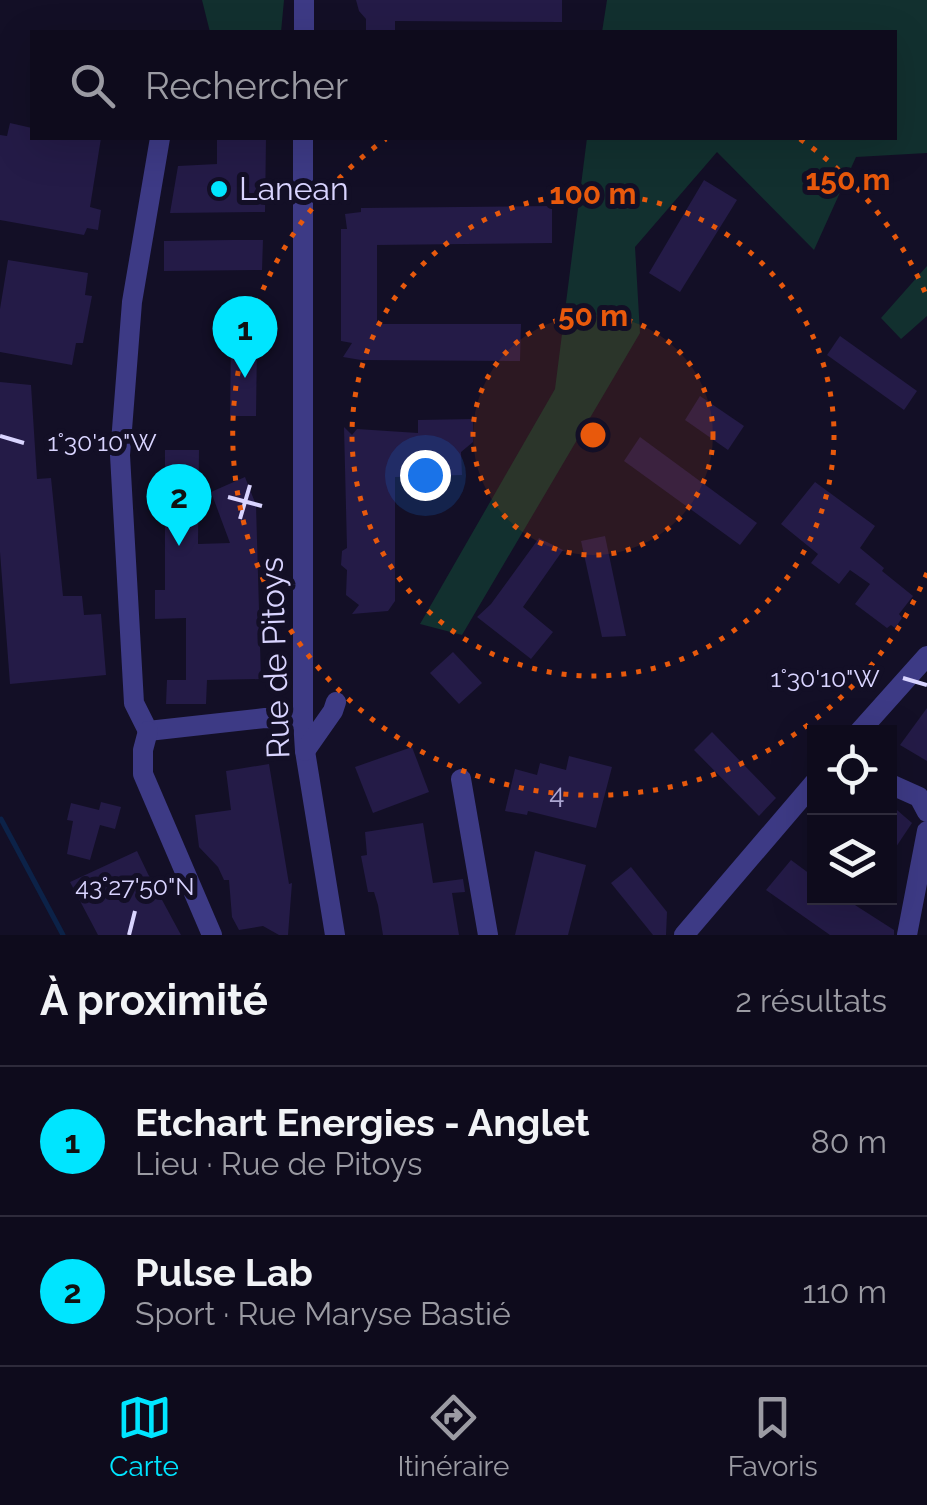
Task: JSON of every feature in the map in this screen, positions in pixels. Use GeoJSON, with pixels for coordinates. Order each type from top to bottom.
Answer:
{"type":"FeatureCollection","features":[{"type":"Feature","properties":{"kind":"street"},"geometry":{"type":"LineString","coordinates":[[304,0],[304,30]]}},
{"type":"Feature","properties":{"kind":"street"},"geometry":{"type":"LineString","coordinates":[[148,731],[134,704],[120,456],[132,302],[160,140]]}},
{"type":"Feature","properties":{"kind":"street","name":"Rue de Pitoys"},"geometry":{"type":"LineString","coordinates":[[302,140],[312,395],[304,751],[335,935]]}},
{"type":"Feature","properties":{"kind":"street"},"geometry":{"type":"LineString","coordinates":[[865,725],[927,656]]}},
{"type":"Feature","properties":{"kind":"street"},"geometry":{"type":"LineString","coordinates":[[304,751],[334,711],[336,702]]}},
{"type":"Feature","properties":{"kind":"street"},"geometry":{"type":"LineString","coordinates":[[148,731],[265,718],[303,720]]}},
{"type":"Feature","properties":{"kind":"street"},"geometry":{"type":"LineString","coordinates":[[148,731],[143,774],[212,935]]}},
{"type":"Feature","properties":{"kind":"street"},"geometry":{"type":"LineString","coordinates":[[460,779],[488,935]]}},
{"type":"Feature","properties":{"kind":"street"},"geometry":{"type":"LineString","coordinates":[[897,787],[919,797],[927,812]]}},
{"type":"Feature","properties":{"kind":"street"},"geometry":{"type":"LineString","coordinates":[[684,935],[807,791]]}},
{"type":"Feature","properties":{"kind":"street"},"geometry":{"type":"LineString","coordinates":[[907,935],[927,831]]}},
{"type":"Feature","properties":{"kind":"green space"},"geometry":{"type":"Polygon","coordinates":[[[202,0],[284,0],[281,30],[210,30],[202,0]]]}},
{"type":"Feature","properties":{"kind":"green space"},"geometry":{"type":"Polygon","coordinates":[[[607,0],[927,0],[927,153],[856,157],[814,250],[717,152],[635,247],[640,333],[462,635],[420,624],[555,389],[587,140],[897,140],[897,30],[602,30],[607,0]]]}},
{"type":"Feature","properties":{"kind":"green space"},"geometry":{"type":"Polygon","coordinates":[[[927,266],[927,316],[901,339],[881,318],[927,266]]]}},
{"type":"Feature","properties":{"kind":"building"},"geometry":{"type":"Polygon","coordinates":[[[356,0],[562,0],[562,22],[395,21],[395,30],[366,30],[366,19],[356,0]]]}},
{"type":"Feature","properties":{"kind":"building"},"geometry":{"type":"Polygon","coordinates":[[[10,123],[30,128],[30,140],[101,140],[90,207],[101,210],[98,230],[87,228],[84,235],[0,220],[0,135],[7,136],[10,123]]]}},
{"type":"Feature","properties":{"kind":"building","name":"Lanean"},"geometry":{"type":"Polygon","coordinates":[[[217,140],[266,140],[265,212],[170,213],[178,166],[217,164],[217,140]]]}},
{"type":"Feature","properties":{"kind":"building"},"geometry":{"type":"Polygon","coordinates":[[[704,180],[737,200],[680,292],[649,273],[704,180]]]}},
{"type":"Feature","properties":{"kind":"building"},"geometry":{"type":"Polygon","coordinates":[[[552,206],[552,243],[377,245],[377,324],[521,324],[520,361],[343,357],[352,343],[341,341],[341,229],[347,229],[345,214],[361,212],[361,208],[552,206]]]}},
{"type":"Feature","properties":{"kind":"building"},"geometry":{"type":"Polygon","coordinates":[[[263,240],[262,270],[164,271],[164,241],[263,240]]]}},
{"type":"Feature","properties":{"kind":"building"},"geometry":{"type":"Polygon","coordinates":[[[8,260],[88,273],[85,295],[92,296],[83,343],[76,343],[72,365],[0,352],[0,309],[8,260]]]}},
{"type":"Feature","properties":{"kind":"building"},"geometry":{"type":"Polygon","coordinates":[[[840,336],[917,391],[904,410],[827,355],[840,336]]]}},
{"type":"Feature","properties":{"kind":"building"},"geometry":{"type":"Polygon","coordinates":[[[257,343],[256,416],[230,416],[231,344],[257,343]]]}},
{"type":"Feature","properties":{"kind":"building"},"geometry":{"type":"Polygon","coordinates":[[[0,382],[31,385],[37,479],[51,478],[63,596],[82,596],[84,615],[101,614],[106,675],[10,684],[0,552],[0,382]]]}},
{"type":"Feature","properties":{"kind":"building"},"geometry":{"type":"Polygon","coordinates":[[[700,396],[744,426],[728,450],[685,420],[700,396]]]}},
{"type":"Feature","properties":{"kind":"building"},"geometry":{"type":"Polygon","coordinates":[[[473,419],[473,442],[461,452],[462,475],[395,477],[395,601],[388,611],[352,614],[359,605],[346,595],[347,570],[341,565],[342,551],[347,548],[344,427],[352,435],[357,429],[418,433],[418,420],[473,419]]]}},
{"type":"Feature","properties":{"kind":"building"},"geometry":{"type":"Polygon","coordinates":[[[640,437],[757,523],[740,545],[624,461],[640,437]]]}},
{"type":"Feature","properties":{"kind":"building"},"geometry":{"type":"Polygon","coordinates":[[[165,450],[199,450],[198,544],[230,543],[211,492],[245,477],[256,505],[261,679],[207,680],[206,704],[166,704],[167,680],[186,680],[186,618],[155,619],[155,590],[165,590],[165,450]]]}},
{"type":"Feature","properties":{"kind":"building"},"geometry":{"type":"Polygon","coordinates":[[[815,482],[875,526],[860,548],[913,596],[899,614],[902,618],[895,628],[887,628],[855,604],[870,584],[850,570],[839,584],[811,563],[818,554],[781,524],[815,482]]]}},
{"type":"Feature","properties":{"kind":"building"},"geometry":{"type":"Polygon","coordinates":[[[605,536],[626,636],[602,637],[581,541],[605,536]]]}},
{"type":"Feature","properties":{"kind":"building"},"geometry":{"type":"Polygon","coordinates":[[[539,538],[563,550],[523,607],[553,632],[531,659],[477,617],[539,538]]]}},
{"type":"Feature","properties":{"kind":"building"},"geometry":{"type":"Polygon","coordinates":[[[453,652],[482,683],[459,704],[430,673],[453,652]]]}},
{"type":"Feature","properties":{"kind":"building"},"geometry":{"type":"Polygon","coordinates":[[[927,708],[927,761],[900,745],[927,708]]]}},
{"type":"Feature","properties":{"kind":"building"},"geometry":{"type":"Polygon","coordinates":[[[712,732],[776,798],[759,816],[694,750],[712,732]]]}},
{"type":"Feature","properties":{"kind":"building"},"geometry":{"type":"Polygon","coordinates":[[[412,747],[429,792],[373,813],[355,767],[412,747]]]}},
{"type":"Feature","properties":{"kind":"building"},"geometry":{"type":"Polygon","coordinates":[[[569,756],[612,767],[596,828],[528,811],[527,815],[505,811],[515,769],[537,775],[540,763],[566,770],[569,756]]]}},
{"type":"Feature","properties":{"kind":"building"},"geometry":{"type":"Polygon","coordinates":[[[269,764],[289,884],[292,883],[288,935],[279,935],[263,926],[239,930],[232,917],[229,880],[224,880],[218,867],[199,847],[195,815],[231,810],[226,771],[269,764]]]}},
{"type":"Feature","properties":{"kind":"building"},"geometry":{"type":"Polygon","coordinates":[[[101,802],[121,807],[115,829],[100,825],[90,860],[67,854],[73,821],[67,820],[71,803],[99,810],[101,802]]]}},
{"type":"Feature","properties":{"kind":"building"},"geometry":{"type":"Polygon","coordinates":[[[897,810],[912,823],[897,846],[897,810]]]}},
{"type":"Feature","properties":{"kind":"building"},"geometry":{"type":"Polygon","coordinates":[[[423,823],[433,883],[463,879],[465,892],[452,893],[459,935],[383,935],[378,905],[374,892],[368,892],[361,856],[367,855],[365,832],[423,823]]]}},
{"type":"Feature","properties":{"kind":"building"},"geometry":{"type":"Polygon","coordinates":[[[137,851],[181,935],[98,935],[70,882],[137,851]]]}},
{"type":"Feature","properties":{"kind":"building"},"geometry":{"type":"Polygon","coordinates":[[[535,851],[586,865],[568,935],[515,935],[535,851]]]}},
{"type":"Feature","properties":{"kind":"building"},"geometry":{"type":"Polygon","coordinates":[[[791,860],[807,872],[807,905],[855,905],[894,930],[894,935],[830,935],[766,890],[791,860]]]}},
{"type":"Feature","properties":{"kind":"building"},"geometry":{"type":"Polygon","coordinates":[[[631,867],[667,912],[666,935],[653,935],[611,883],[631,867]]]}},
{"type":"Feature","properties":{"kind":"waterway"},"geometry":{"type":"LineString","coordinates":[[1,819],[63,935]]}},
{"type":"Feature","properties":{"kind":"place","name":"Lanean"},"geometry":{"type":"Point","coordinates":[219,189]}},
{"type":"Feature","properties":{"kind":"place","name":"Etchart Energies - Anglet"},"geometry":{"type":"Point","coordinates":[245,378]}},
{"type":"Feature","properties":{"kind":"place","name":"Pulse Lab"},"geometry":{"type":"Point","coordinates":[179,546]}}]}
